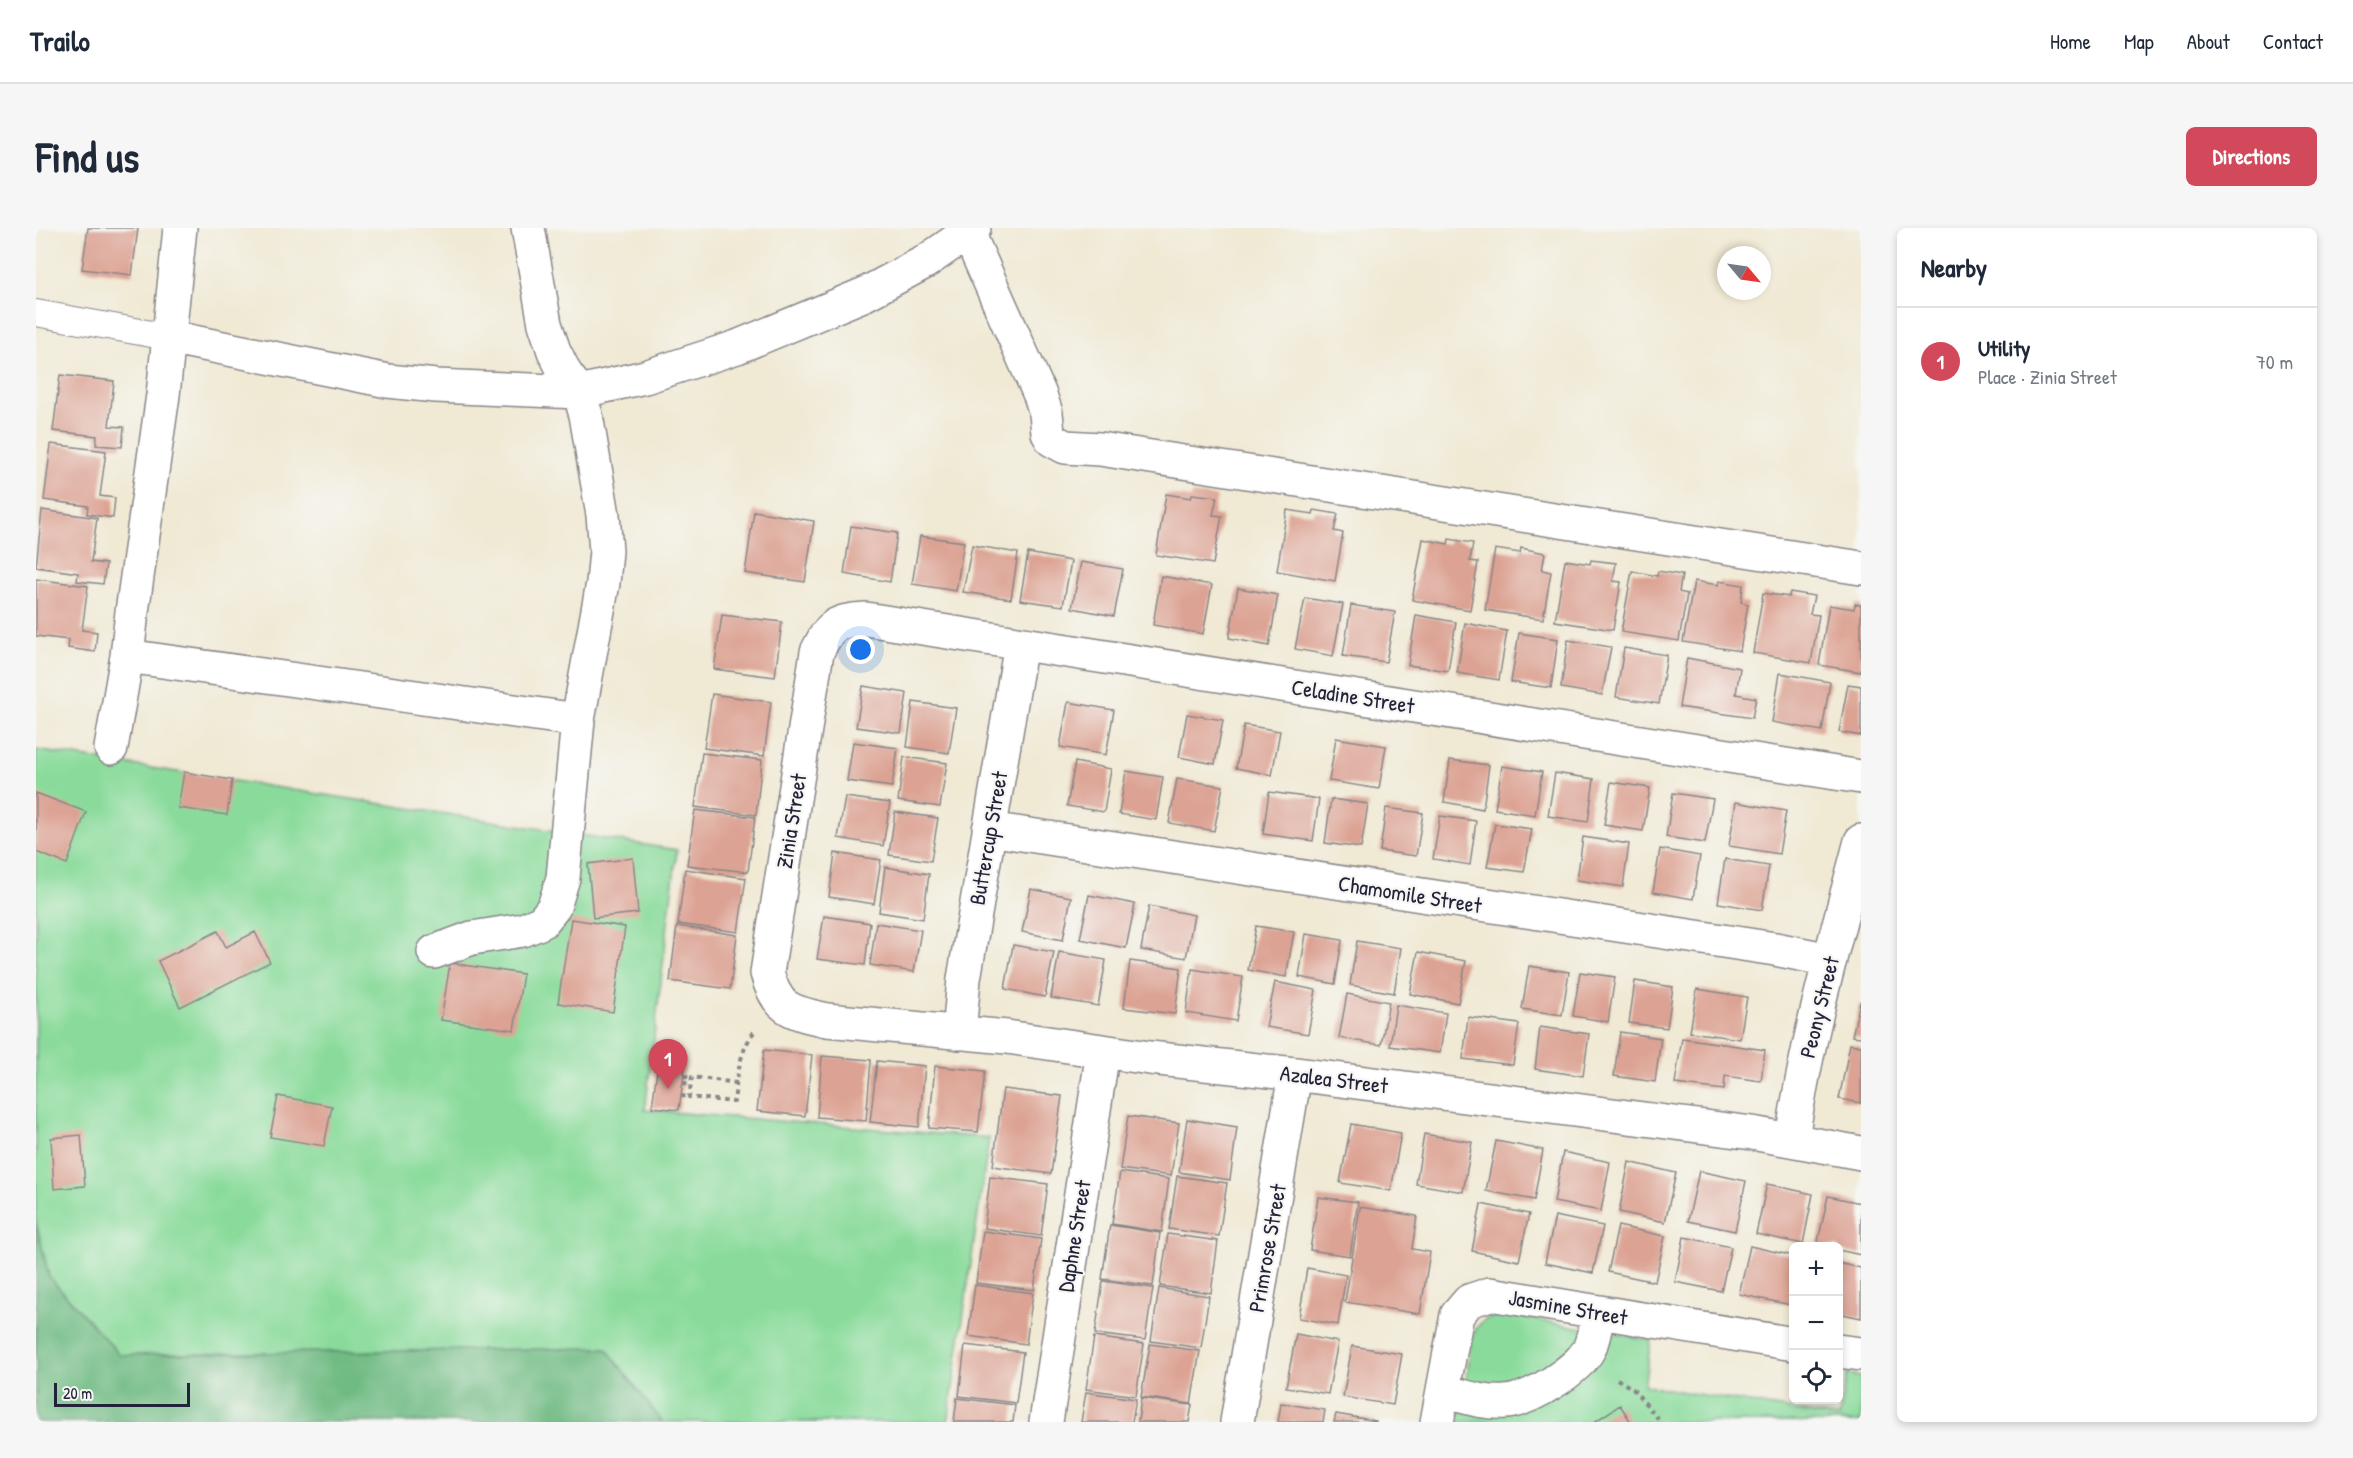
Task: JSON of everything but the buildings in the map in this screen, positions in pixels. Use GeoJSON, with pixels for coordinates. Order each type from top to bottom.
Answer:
{"type":"FeatureCollection","features":[{"type":"Feature","properties":{"kind":"street"},"geometry":{"type":"LineString","coordinates":[[111,748],[128,656],[132,612],[163,395],[180,228]]}},
{"type":"Feature","properties":{"kind":"street"},"geometry":{"type":"LineString","coordinates":[[434,952],[472,938],[523,930],[542,922],[554,908],[563,878],[578,720],[603,583],[606,551],[603,515],[586,415],[579,392],[554,351],[545,324],[528,228]]}},
{"type":"Feature","properties":{"kind":"street"},"geometry":{"type":"LineString","coordinates":[[168,337],[388,381],[436,386],[579,392],[645,377],[737,346],[865,294],[925,262],[970,230],[1040,394],[1046,413],[1048,434],[1052,440],[1065,447],[1100,449],[1861,568]]}},
{"type":"Feature","properties":{"kind":"street","name":"Celadine Street"},"geometry":{"type":"LineString","coordinates":[[844,620],[866,619],[1861,777]]}},
{"type":"Feature","properties":{"kind":"street","name":"Zinia Street"},"geometry":{"type":"LineString","coordinates":[[805,1015],[786,1008],[772,993],[767,973],[817,652],[829,630],[844,620]]}},
{"type":"Feature","properties":{"kind":"street","name":"Buttercup Street"},"geometry":{"type":"LineString","coordinates":[[959,1033],[964,979],[1020,644]]}},
{"type":"Feature","properties":{"kind":"street"},"geometry":{"type":"LineString","coordinates":[[128,656],[578,720]]}},
{"type":"Feature","properties":{"kind":"street","name":"Chamomile Street"},"geometry":{"type":"LineString","coordinates":[[989,829],[1775,949],[1830,960]]}},
{"type":"Feature","properties":{"kind":"street","name":"Peony Street"},"geometry":{"type":"LineString","coordinates":[[1792,1139],[1800,1088],[1861,841]]}},
{"type":"Feature","properties":{"kind":"street","name":"Azalea Street"},"geometry":{"type":"LineString","coordinates":[[805,1015],[827,1020],[959,1033],[1295,1074],[1792,1139],[1861,1153]]}},
{"type":"Feature","properties":{"kind":"street","name":"Daphne Street"},"geometry":{"type":"LineString","coordinates":[[1046,1422],[1103,1051]]}},
{"type":"Feature","properties":{"kind":"street","name":"Primrose Street"},"geometry":{"type":"LineString","coordinates":[[1237,1422],[1295,1074]]}},
{"type":"Feature","properties":{"kind":"street","name":"Jasmine Street"},"geometry":{"type":"LineString","coordinates":[[1440,1406],[1456,1315],[1469,1301],[1490,1294],[1789,1343]]}},
{"type":"Feature","properties":{"kind":"street"},"geometry":{"type":"LineString","coordinates":[[1440,1406],[1486,1401],[1506,1402],[1528,1397],[1582,1359],[1589,1349],[1598,1313]]}},
{"type":"Feature","properties":{"kind":"street"},"geometry":{"type":"LineString","coordinates":[[1843,1352],[1861,1354]]}},
{"type":"Feature","properties":{"kind":"lane"},"geometry":{"type":"LineString","coordinates":[[36,313],[168,337]]}},
{"type":"Feature","properties":{"kind":"path"},"geometry":{"type":"LineString","coordinates":[[681,1096],[734,1102],[736,1083],[745,1048],[759,1028]]}},
{"type":"Feature","properties":{"kind":"path"},"geometry":{"type":"LineString","coordinates":[[684,1076],[736,1083]]}},
{"type":"Feature","properties":{"kind":"path"},"geometry":{"type":"LineString","coordinates":[[689,1097],[692,1077]]}},
{"type":"Feature","properties":{"kind":"path"},"geometry":{"type":"LineString","coordinates":[[683,1083],[691,1084]]}},
{"type":"Feature","properties":{"kind":"path"},"geometry":{"type":"LineString","coordinates":[[1611,1377],[1621,1380],[1633,1389],[1661,1422]]}},
{"type":"Feature","properties":{"kind":"green space"},"geometry":{"type":"Polygon","coordinates":[[[36,750],[677,850],[645,1110],[989,1138],[948,1422],[662,1422],[606,1348],[120,1355],[49,1277],[36,1222],[36,750]]]}},
{"type":"Feature","properties":{"kind":"green space"},"geometry":{"type":"Polygon","coordinates":[[[36,1222],[49,1277],[120,1355],[606,1348],[662,1422],[36,1422],[36,1222]]]}},
{"type":"Feature","properties":{"kind":"green space"},"geometry":{"type":"Polygon","coordinates":[[[1520,1317],[1651,1340],[1644,1385],[1839,1418],[1847,1374],[1861,1377],[1861,1422],[1456,1422],[1465,1388],[1474,1334],[1483,1321],[1491,1318],[1520,1317]]]}},
{"type":"Feature","properties":{"kind":"place","name":"Utility"},"geometry":{"type":"Point","coordinates":[668,1089]}}]}
